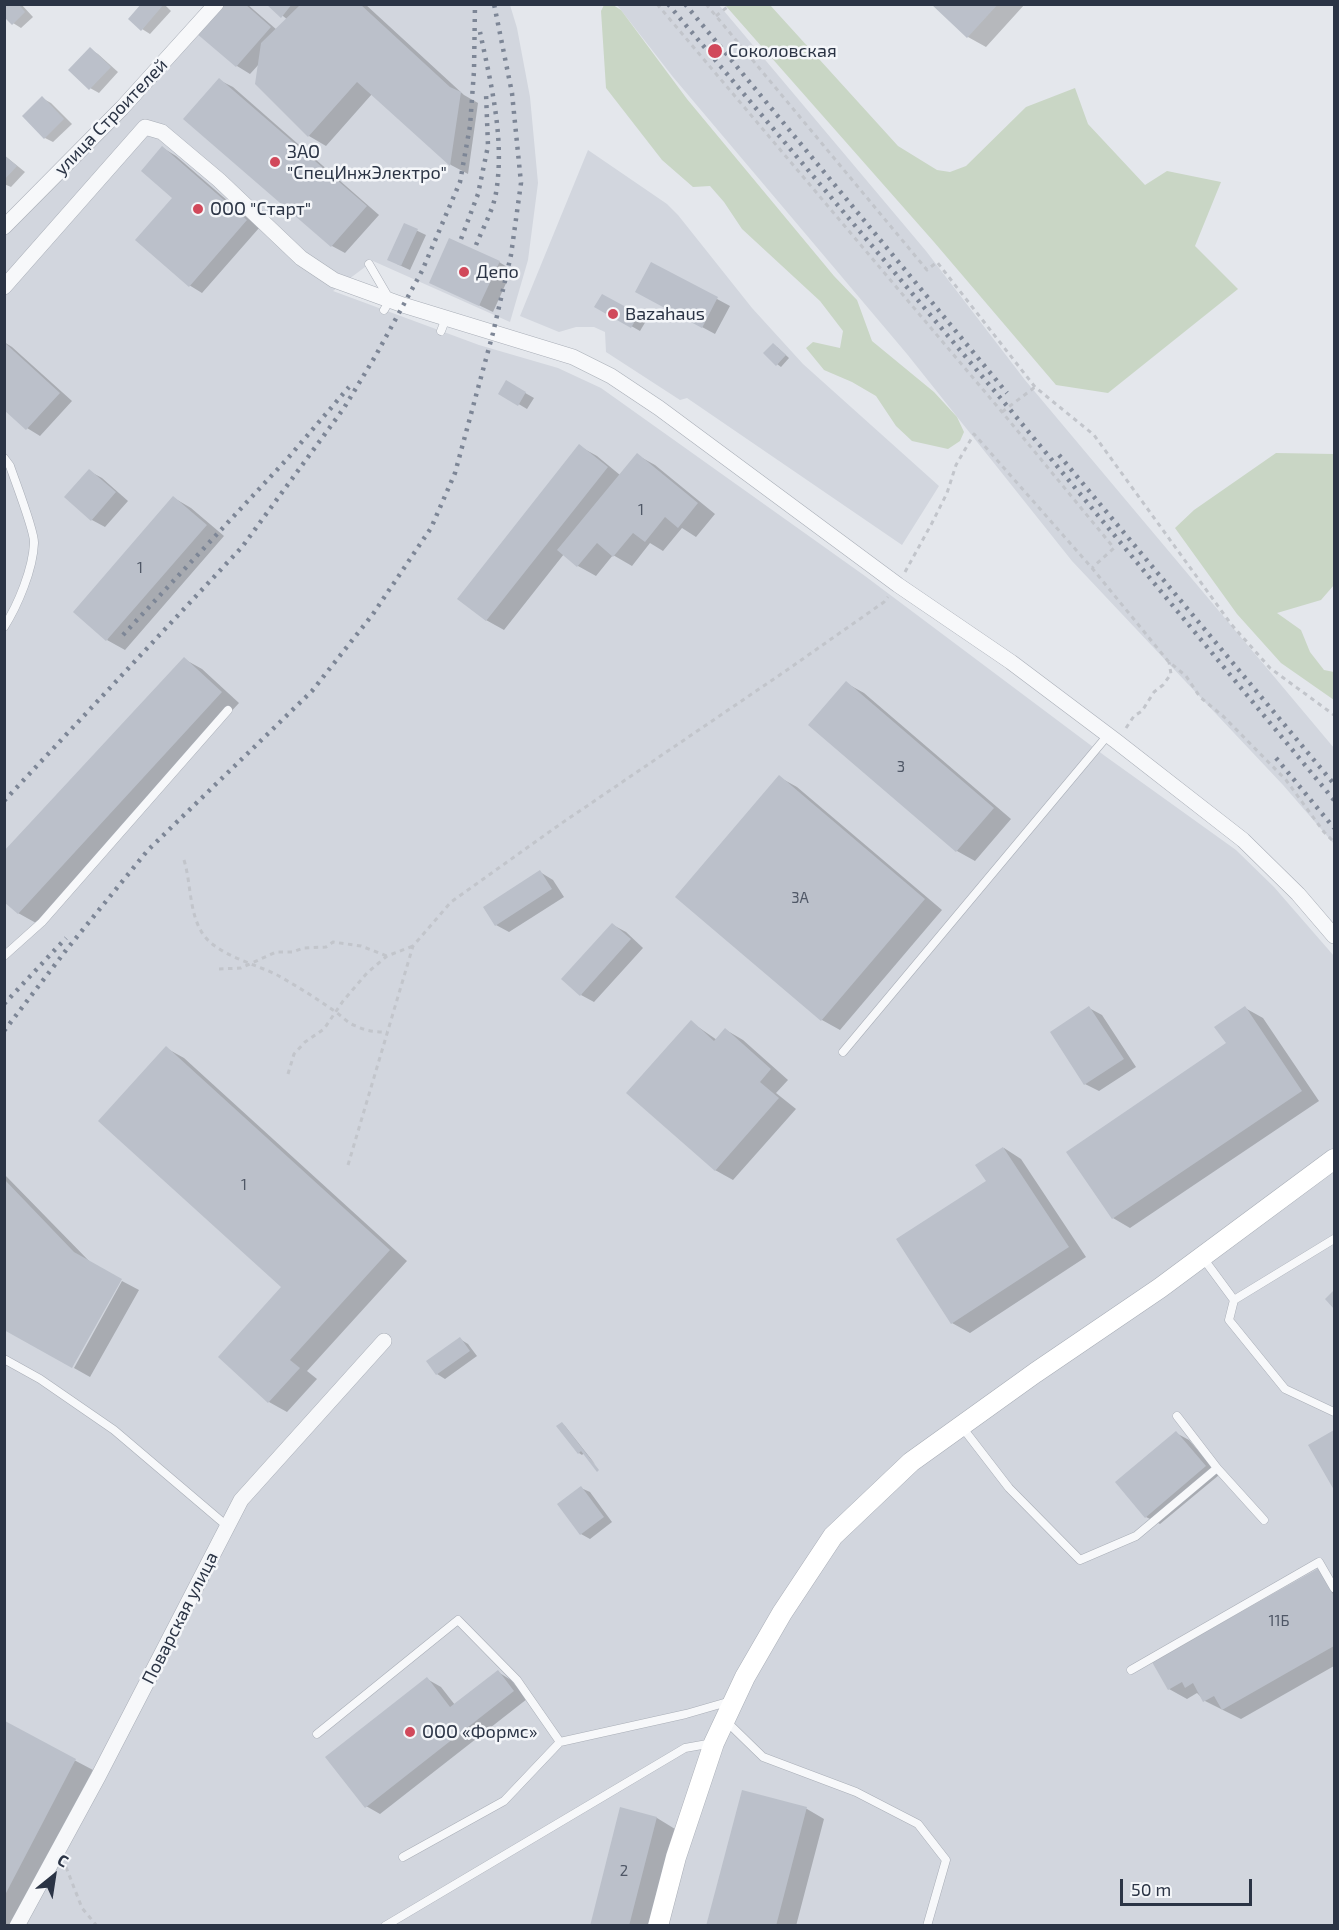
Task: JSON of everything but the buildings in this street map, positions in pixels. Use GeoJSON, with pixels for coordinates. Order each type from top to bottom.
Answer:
{"type":"FeatureCollection","features":[{"type":"Feature","properties":{"kind":"street","name":"улица Строителей"},"geometry":{"type":"LineString","coordinates":[[4,228],[122,108],[216,4]]}},
{"type":"Feature","properties":{"kind":"street"},"geometry":{"type":"LineString","coordinates":[[4,287],[145,127],[162,132],[203,166],[301,258],[334,280],[443,325],[573,357],[611,376],[659,408],[898,585],[1011,662],[1243,840],[1298,894],[1335,936]]}},
{"type":"Feature","properties":{"kind":"street"},"geometry":{"type":"LineString","coordinates":[[658,1926],[676,1857],[714,1743],[724,1720],[745,1677],[782,1613],[833,1536],[911,1462],[1202,1257],[1335,1159]]}},
{"type":"Feature","properties":{"kind":"street","name":"Поварская улица"},"geometry":{"type":"LineString","coordinates":[[17,1926],[241,1500],[384,1341]]}},
{"type":"Feature","properties":{"kind":"lane"},"geometry":{"type":"LineString","coordinates":[[369,264],[392,305]]}},
{"type":"Feature","properties":{"kind":"lane"},"geometry":{"type":"LineString","coordinates":[[4,458],[10,466],[35,541],[26,580],[15,609],[4,627]]}},
{"type":"Feature","properties":{"kind":"lane"},"geometry":{"type":"LineString","coordinates":[[4,956],[42,922],[228,710]]}},
{"type":"Feature","properties":{"kind":"lane"},"geometry":{"type":"LineString","coordinates":[[843,1052],[1108,735]]}},
{"type":"Feature","properties":{"kind":"lane"},"geometry":{"type":"LineString","coordinates":[[1335,1239],[1234,1300],[1229,1320],[1285,1389],[1335,1412]]}},
{"type":"Feature","properties":{"kind":"lane"},"geometry":{"type":"LineString","coordinates":[[1202,1257],[1234,1300]]}},
{"type":"Feature","properties":{"kind":"lane"},"geometry":{"type":"LineString","coordinates":[[4,1359],[40,1379],[114,1430],[227,1526]]}},
{"type":"Feature","properties":{"kind":"lane"},"geometry":{"type":"LineString","coordinates":[[1177,1416],[1218,1468],[1264,1520]]}},
{"type":"Feature","properties":{"kind":"lane"},"geometry":{"type":"LineString","coordinates":[[961,1426],[1009,1488],[1080,1560],[1136,1536],[1218,1468]]}},
{"type":"Feature","properties":{"kind":"lane"},"geometry":{"type":"LineString","coordinates":[[1131,1670],[1319,1562],[1335,1588]]}},
{"type":"Feature","properties":{"kind":"lane"},"geometry":{"type":"LineString","coordinates":[[317,1734],[458,1620],[517,1680],[560,1742]]}},
{"type":"Feature","properties":{"kind":"lane"},"geometry":{"type":"LineString","coordinates":[[403,1857],[504,1802],[560,1742],[734,1701]]}},
{"type":"Feature","properties":{"kind":"lane"},"geometry":{"type":"LineString","coordinates":[[724,1720],[763,1756],[856,1792],[918,1824],[946,1860],[927,1926]]}},
{"type":"Feature","properties":{"kind":"lane"},"geometry":{"type":"LineString","coordinates":[[385,1926],[685,1748],[714,1743]]}},
{"type":"Feature","properties":{"kind":"path"},"geometry":{"type":"LineString","coordinates":[[657,4],[1114,548],[1092,568]]}},
{"type":"Feature","properties":{"kind":"path"},"geometry":{"type":"LineString","coordinates":[[706,4],[927,270],[937,262],[1035,387],[1074,416],[1094,435],[1231,624],[1270,668],[1335,715]]}},
{"type":"Feature","properties":{"kind":"path"},"geometry":{"type":"LineString","coordinates":[[716,16],[731,4]]}},
{"type":"Feature","properties":{"kind":"path"},"geometry":{"type":"LineString","coordinates":[[1002,412],[1035,387]]}},
{"type":"Feature","properties":{"kind":"path"},"geometry":{"type":"LineString","coordinates":[[348,1165],[413,946],[451,902],[884,602],[898,585],[932,523],[956,465],[974,434],[1092,568],[1168,661],[1186,676],[1200,697],[1224,717],[1286,780],[1324,832],[1335,842]]}},
{"type":"Feature","properties":{"kind":"path"},"geometry":{"type":"LineString","coordinates":[[1124,732],[1134,716],[1142,711],[1154,692],[1171,674],[1168,661]]}},
{"type":"Feature","properties":{"kind":"path"},"geometry":{"type":"LineString","coordinates":[[184,860],[189,875],[190,898],[201,932],[215,945],[251,965],[277,975],[353,1025],[369,1031],[387,1032]]}},
{"type":"Feature","properties":{"kind":"path"},"geometry":{"type":"LineString","coordinates":[[219,969],[241,968],[276,952],[293,952],[303,948],[326,948],[333,942],[361,946],[387,956]]}},
{"type":"Feature","properties":{"kind":"path"},"geometry":{"type":"LineString","coordinates":[[288,1074],[294,1054],[305,1042],[324,1029],[367,974],[387,956],[413,946]]}},
{"type":"Feature","properties":{"kind":"path"},"geometry":{"type":"LineString","coordinates":[[58,1851],[82,1908],[98,1926]]}},
{"type":"Feature","properties":{"kind":"shaded area"},"geometry":{"type":"Polygon","coordinates":[[[216,5],[510,5],[517,28],[530,97],[538,183],[528,260],[510,322],[373,261],[333,291],[479,345],[558,368],[601,388],[865,576],[1105,756],[1236,850],[1274,887],[1334,956],[1334,1925],[5,1926],[5,227],[216,5]]]}},
{"type":"Feature","properties":{"kind":"shaded area","name":"Соколовская"},"geometry":{"type":"Polygon","coordinates":[[[617,5],[719,5],[926,251],[1025,380],[1334,748],[1334,844],[1283,785],[1072,561],[907,354],[673,77],[617,5]]]}},
{"type":"Feature","properties":{"kind":"shaded area"},"geometry":{"type":"Polygon","coordinates":[[[588,150],[667,204],[752,308],[803,364],[939,486],[902,545],[687,398],[680,400],[606,352],[605,332],[594,327],[576,327],[559,332],[520,316],[588,150]]]}},
{"type":"Feature","properties":{"kind":"green space"},"geometry":{"type":"Polygon","coordinates":[[[604,5],[613,5],[621,10],[687,99],[834,276],[857,300],[872,341],[934,392],[957,417],[964,432],[960,441],[948,449],[912,441],[896,426],[876,396],[824,370],[806,348],[813,342],[840,348],[843,331],[820,301],[742,229],[710,186],[693,187],[662,160],[606,88],[601,11],[604,5]]]}},
{"type":"Feature","properties":{"kind":"green space"},"geometry":{"type":"Polygon","coordinates":[[[725,5],[770,5],[898,146],[937,170],[950,172],[966,166],[1026,107],[1075,88],[1088,124],[1145,185],[1167,171],[1221,182],[1195,246],[1238,289],[1108,393],[1056,385],[934,242],[725,5]]]}},
{"type":"Feature","properties":{"kind":"green space"},"geometry":{"type":"Polygon","coordinates":[[[1276,453],[1334,454],[1334,585],[1321,600],[1277,613],[1301,630],[1310,652],[1324,670],[1334,672],[1334,700],[1281,663],[1237,614],[1175,528],[1194,510],[1276,453]]]}},
{"type":"Feature","properties":{"kind":"railway"},"geometry":{"type":"LineString","coordinates":[[4,801],[242,547],[344,408],[376,355],[422,271],[460,182],[470,126],[475,4]]}},
{"type":"Feature","properties":{"kind":"railway"},"geometry":{"type":"LineString","coordinates":[[4,1031],[148,850],[312,691],[373,614],[431,528],[455,473],[493,333],[511,255],[521,183],[512,93],[494,4]]}},
{"type":"Feature","properties":{"kind":"railway"},"geometry":{"type":"LineString","coordinates":[[668,4],[1008,407],[1334,800]]}},
{"type":"Feature","properties":{"kind":"railway"},"geometry":{"type":"LineString","coordinates":[[685,4],[1007,393]]}},
{"type":"Feature","properties":{"kind":"railway"},"geometry":{"type":"LineString","coordinates":[[476,245],[495,199],[499,152],[496,112],[480,32]]}},
{"type":"Feature","properties":{"kind":"railway"},"geometry":{"type":"LineString","coordinates":[[461,239],[478,194],[488,146],[486,93]]}},
{"type":"Feature","properties":{"kind":"railway"},"geometry":{"type":"LineString","coordinates":[[123,635],[288,458],[349,387]]}},
{"type":"Feature","properties":{"kind":"railway"},"geometry":{"type":"LineString","coordinates":[[1059,455],[1334,784]]}},
{"type":"Feature","properties":{"kind":"railway"},"geometry":{"type":"LineString","coordinates":[[1276,758],[1334,828]]}},
{"type":"Feature","properties":{"kind":"railway"},"geometry":{"type":"LineString","coordinates":[[4,1004],[66,938]]}},
{"type":"Feature","properties":{"kind":"place","name":"Соколовская"},"geometry":{"type":"Point","coordinates":[715,51]}},
{"type":"Feature","properties":{"kind":"place","name":"ЗАО \"СпецИнжЭлектро\""},"geometry":{"type":"Point","coordinates":[275,162]}},
{"type":"Feature","properties":{"kind":"place","name":"ООО \"Старт\""},"geometry":{"type":"Point","coordinates":[198,209]}},
{"type":"Feature","properties":{"kind":"place","name":"Депо"},"geometry":{"type":"Point","coordinates":[464,272]}},
{"type":"Feature","properties":{"kind":"place","name":"Bazahaus"},"geometry":{"type":"Point","coordinates":[613,314]}},
{"type":"Feature","properties":{"kind":"place","name":"ООО «Формс»"},"geometry":{"type":"Point","coordinates":[410,1732]}}]}
